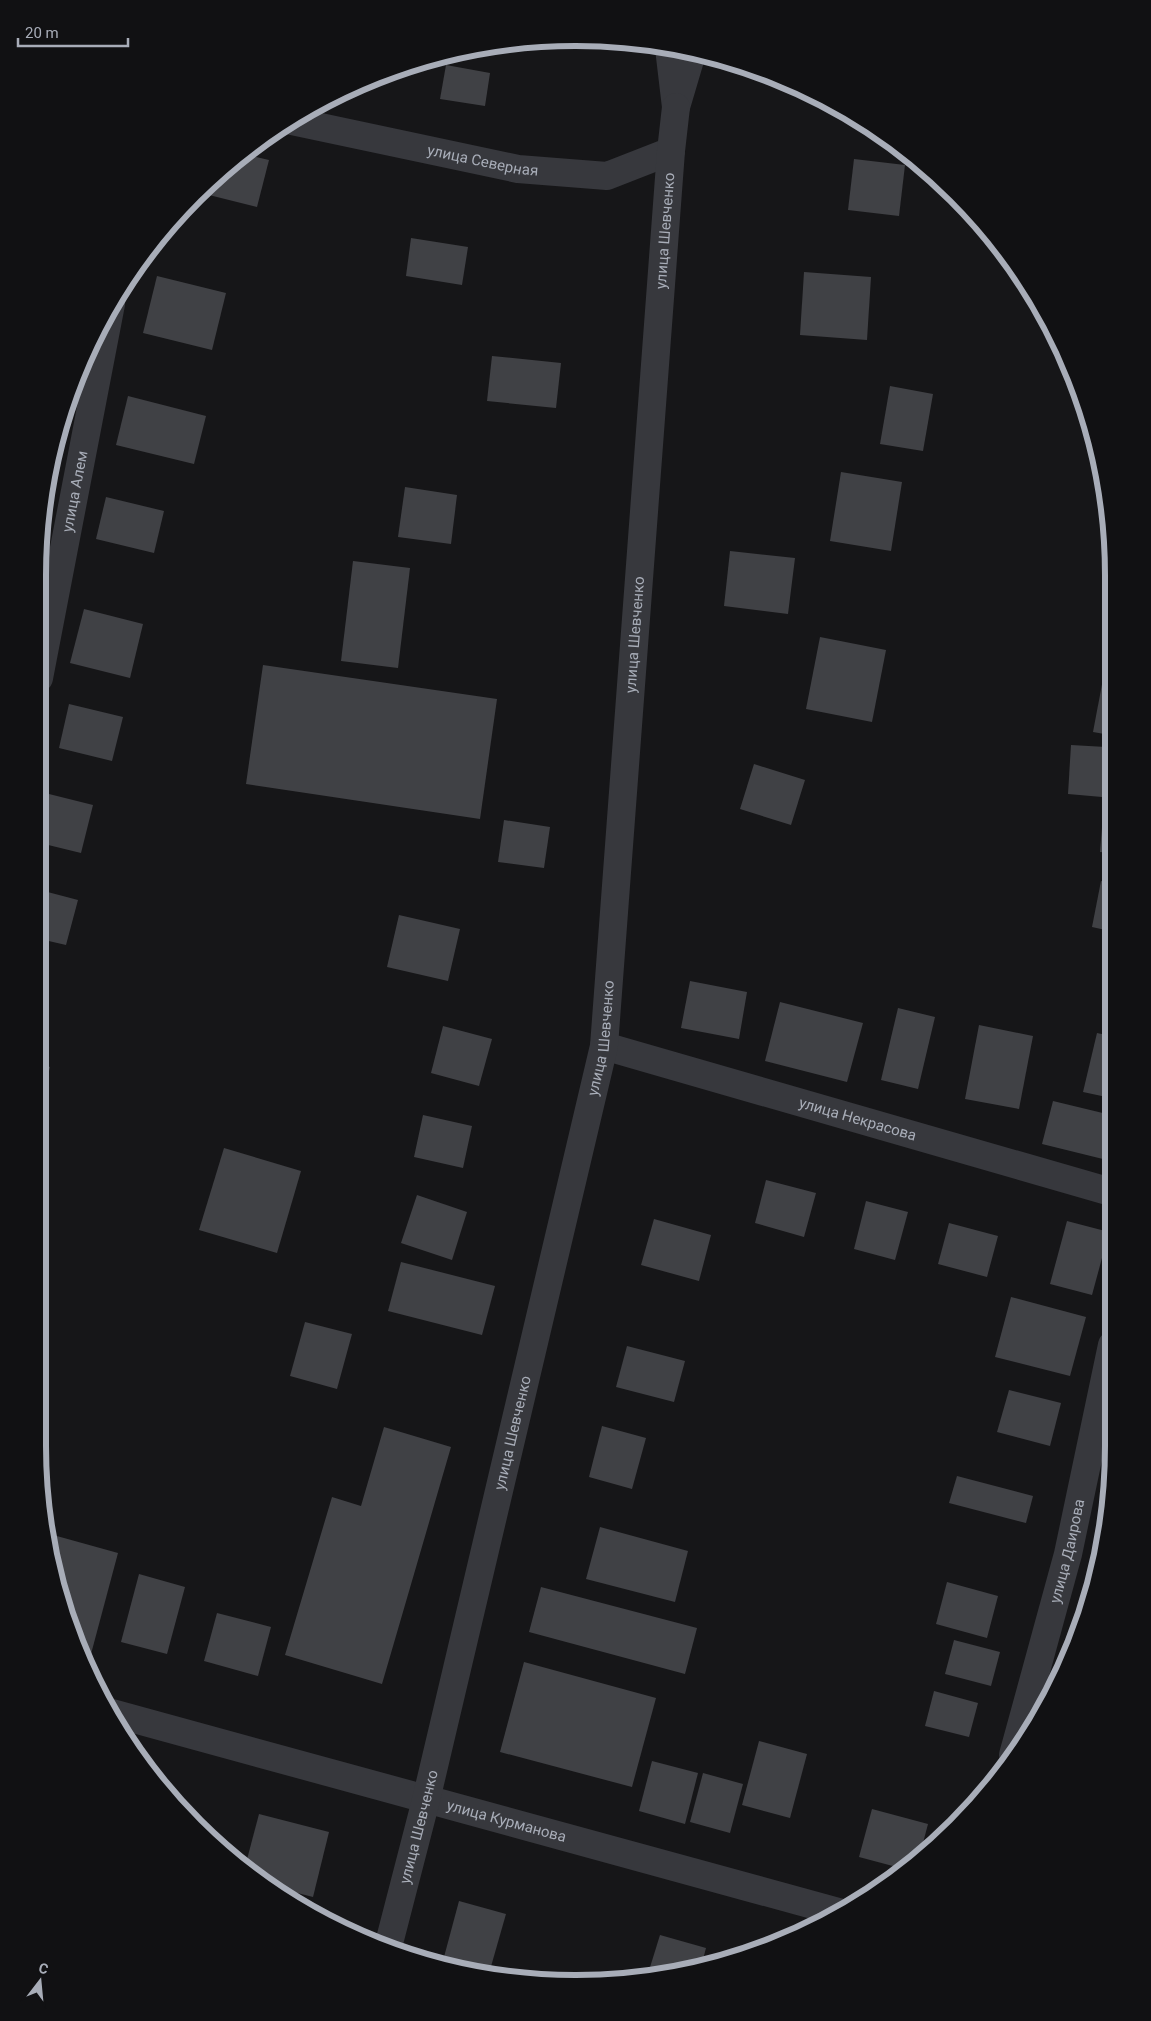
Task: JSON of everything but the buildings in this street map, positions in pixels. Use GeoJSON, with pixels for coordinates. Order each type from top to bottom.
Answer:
{"type":"FeatureCollection","features":[{"type":"Feature","properties":{"kind":"street"},"geometry":{"type":"LineString","coordinates":[[670,55],[676,107]]}},
{"type":"Feature","properties":{"kind":"street"},"geometry":{"type":"LineString","coordinates":[[676,107],[690,59]]}},
{"type":"Feature","properties":{"kind":"street","name":"улица Шевченко"},"geometry":{"type":"LineString","coordinates":[[390,1941],[426,1800],[604,1046],[671,151],[676,107]]}},
{"type":"Feature","properties":{"kind":"street","name":"улица Северная"},"geometry":{"type":"LineString","coordinates":[[301,123],[528,170],[607,176],[671,151]]}},
{"type":"Feature","properties":{"kind":"street","name":"улица Алем"},"geometry":{"type":"LineString","coordinates":[[46,642],[106,333]]}},
{"type":"Feature","properties":{"kind":"street","name":"улица Некрасова"},"geometry":{"type":"LineString","coordinates":[[604,1046],[1105,1190]]}},
{"type":"Feature","properties":{"kind":"street","name":"улица Даирова"},"geometry":{"type":"LineString","coordinates":[[1018,1737],[1068,1554],[1105,1378]]}},
{"type":"Feature","properties":{"kind":"street","name":"улица Курманова"},"geometry":{"type":"LineString","coordinates":[[120,1715],[829,1910]]}}]}
